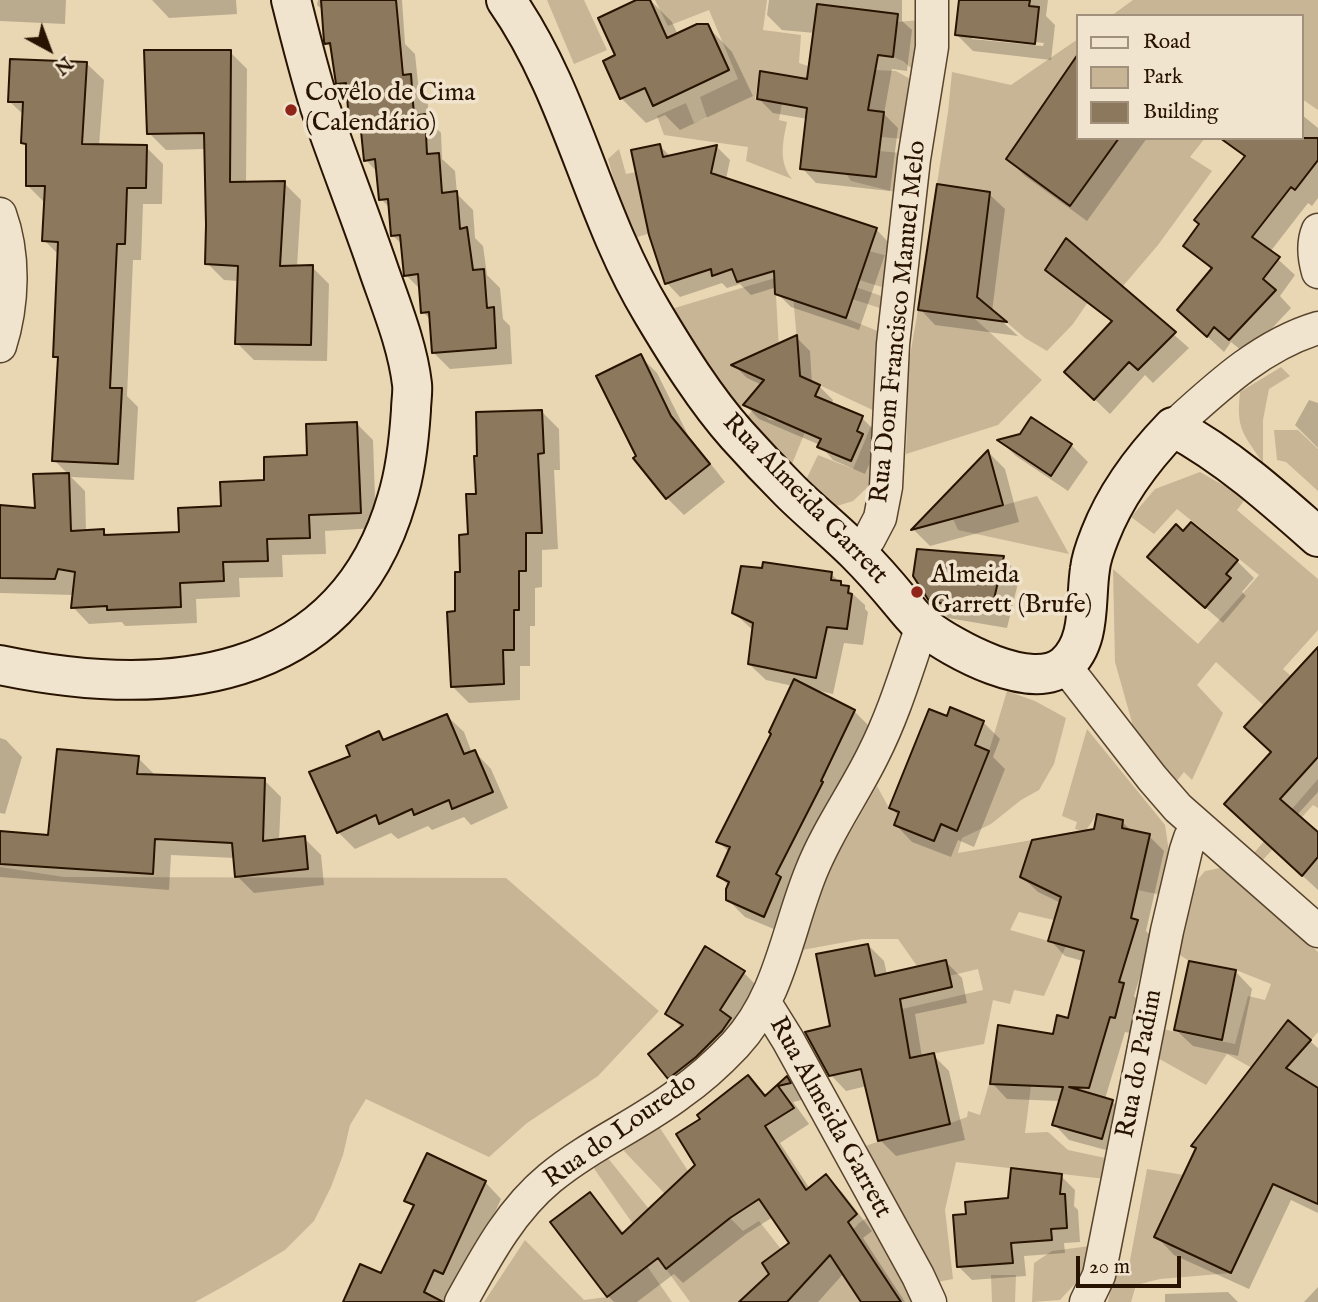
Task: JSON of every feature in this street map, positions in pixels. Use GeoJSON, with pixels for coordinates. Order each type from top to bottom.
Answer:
{"type":"FeatureCollection","features":[{"type":"Feature","properties":{"kind":"street"},"geometry":{"type":"LineString","coordinates":[[0,665],[94,679],[155,680],[213,672],[267,656],[315,628],[351,592],[377,554],[405,471],[412,385],[401,339],[320,106],[291,0]]}},
{"type":"Feature","properties":{"kind":"street","name":"Rua Almeida Garrett"},"geometry":{"type":"LineString","coordinates":[[506,0],[540,54],[562,102],[601,209],[622,257],[652,313],[735,432],[791,492],[857,553],[922,626],[884,732],[811,870],[765,1003],[788,1040],[930,1302]]}},
{"type":"Feature","properties":{"kind":"street","name":"Rua Dom Francisco Manuel Melo"},"geometry":{"type":"LineString","coordinates":[[857,553],[870,539],[880,519],[886,487],[893,344],[914,159],[932,47],[932,0]]}},
{"type":"Feature","properties":{"kind":"street"},"geometry":{"type":"LineString","coordinates":[[0,214],[5,229],[11,280],[0,346]]}},
{"type":"Feature","properties":{"kind":"street"},"geometry":{"type":"LineString","coordinates":[[1318,230],[1314,258],[1318,272]]}},
{"type":"Feature","properties":{"kind":"street"},"geometry":{"type":"LineString","coordinates":[[922,626],[958,648],[999,667],[1023,674],[1048,674],[1065,666],[1077,650],[1084,628],[1090,567],[1099,536],[1116,499],[1150,451],[1173,427],[1247,364],[1300,334],[1318,328]]}},
{"type":"Feature","properties":{"kind":"street"},"geometry":{"type":"LineString","coordinates":[[1173,427],[1222,458],[1276,499],[1318,537]]}},
{"type":"Feature","properties":{"kind":"street"},"geometry":{"type":"LineString","coordinates":[[1065,666],[1152,778],[1198,826],[1318,931]]}},
{"type":"Feature","properties":{"kind":"street","name":"Rua do Padim"},"geometry":{"type":"LineString","coordinates":[[1086,1302],[1099,1275],[1185,850],[1198,826]]}},
{"type":"Feature","properties":{"kind":"street","name":"Rua do Louredo"},"geometry":{"type":"LineString","coordinates":[[461,1302],[490,1248],[534,1193],[584,1152],[678,1096],[736,1043],[765,1003]]}},
{"type":"Feature","properties":{"kind":"green space"},"geometry":{"type":"Polygon","coordinates":[[[547,0],[584,0],[607,50],[574,64],[547,0]]]}},
{"type":"Feature","properties":{"kind":"green space"},"geometry":{"type":"Polygon","coordinates":[[[655,0],[767,0],[763,30],[801,35],[799,63],[811,67],[896,71],[912,80],[904,139],[881,137],[884,112],[825,105],[826,82],[760,71],[755,99],[782,103],[779,120],[787,122],[783,159],[792,179],[746,161],[748,147],[664,135],[657,116],[686,103],[694,123],[707,118],[700,97],[738,79],[709,10],[668,26],[655,0]]]}},
{"type":"Feature","properties":{"kind":"green space"},"geometry":{"type":"Polygon","coordinates":[[[1133,0],[1318,0],[1318,110],[1304,100],[1304,14],[1114,14],[1133,0]]]}},
{"type":"Feature","properties":{"kind":"green space"},"geometry":{"type":"Polygon","coordinates":[[[921,20],[913,70],[893,57],[897,22],[921,20]]]}},
{"type":"Feature","properties":{"kind":"green space"},"geometry":{"type":"Polygon","coordinates":[[[1076,40],[1076,140],[1203,140],[1190,157],[1212,171],[1158,245],[1123,286],[1066,239],[1088,302],[1073,324],[1047,351],[1025,338],[977,297],[990,192],[937,184],[952,72],[1011,85],[1076,40]]]}},
{"type":"Feature","properties":{"kind":"green space"},"geometry":{"type":"Polygon","coordinates":[[[619,149],[626,174],[636,172],[674,226],[634,238],[625,220],[608,159],[619,149]]]}},
{"type":"Feature","properties":{"kind":"green space"},"geometry":{"type":"Polygon","coordinates":[[[879,151],[901,153],[895,192],[851,181],[845,172],[857,165],[856,175],[876,177],[879,151]]]}},
{"type":"Feature","properties":{"kind":"green space"},"geometry":{"type":"Polygon","coordinates":[[[869,251],[888,256],[885,288],[859,280],[869,251]]]}},
{"type":"Feature","properties":{"kind":"green space"},"geometry":{"type":"Polygon","coordinates":[[[802,268],[884,297],[883,309],[849,298],[843,317],[880,332],[877,412],[800,376],[793,295],[802,268]]]}},
{"type":"Feature","properties":{"kind":"green space"},"geometry":{"type":"Polygon","coordinates":[[[775,278],[780,367],[754,354],[739,361],[737,367],[764,380],[758,396],[752,395],[740,409],[747,417],[756,406],[769,420],[780,421],[805,432],[792,464],[787,465],[744,420],[668,310],[775,278]]]}},
{"type":"Feature","properties":{"kind":"green space"},"geometry":{"type":"Polygon","coordinates":[[[918,310],[974,318],[1042,380],[998,425],[906,454],[909,361],[918,310]]]}},
{"type":"Feature","properties":{"kind":"green space"},"geometry":{"type":"Polygon","coordinates":[[[1281,367],[1290,376],[1269,389],[1263,420],[1263,463],[1250,445],[1240,423],[1240,392],[1281,367]]]}},
{"type":"Feature","properties":{"kind":"green space"},"geometry":{"type":"Polygon","coordinates":[[[871,426],[877,427],[873,482],[853,501],[837,506],[824,501],[805,482],[818,455],[853,469],[871,426]]]}},
{"type":"Feature","properties":{"kind":"green space"},"geometry":{"type":"Polygon","coordinates":[[[1274,430],[1298,430],[1318,449],[1318,491],[1286,462],[1277,460],[1274,430]]]}},
{"type":"Feature","properties":{"kind":"green space"},"geometry":{"type":"Polygon","coordinates":[[[1200,472],[1246,498],[1237,510],[1318,579],[1318,630],[1283,669],[1318,700],[1271,712],[1216,662],[1197,685],[1223,713],[1192,780],[1184,772],[1176,782],[1133,726],[1115,662],[1113,569],[1198,644],[1259,575],[1177,509],[1154,534],[1131,517],[1155,489],[1200,472]]]}},
{"type":"Feature","properties":{"kind":"green space"},"geometry":{"type":"Polygon","coordinates":[[[1037,496],[1069,554],[958,530],[953,519],[1037,496]]]}},
{"type":"Feature","properties":{"kind":"green space"},"geometry":{"type":"Polygon","coordinates":[[[1007,691],[1035,701],[1066,718],[1054,764],[1039,790],[1021,800],[991,824],[962,838],[958,853],[1032,840],[1020,877],[1033,883],[1067,885],[1054,920],[1019,912],[1010,930],[1066,946],[1044,996],[1014,990],[1010,1004],[993,1000],[984,1044],[910,1058],[902,1009],[983,990],[978,969],[949,976],[946,960],[917,966],[898,939],[862,939],[802,950],[807,917],[824,878],[877,786],[889,808],[899,812],[894,825],[934,841],[941,824],[957,831],[989,751],[1007,691]]]}},
{"type":"Feature","properties":{"kind":"green space"},"geometry":{"type":"Polygon","coordinates":[[[1087,729],[1165,825],[1169,852],[1162,895],[1137,890],[1150,834],[1122,828],[1097,814],[1085,832],[1075,829],[1077,822],[1062,816],[1087,729]]]}},
{"type":"Feature","properties":{"kind":"green space"},"geometry":{"type":"Polygon","coordinates":[[[1318,779],[1318,808],[1313,805],[1261,862],[1253,854],[1318,779]]]}},
{"type":"Feature","properties":{"kind":"green space"},"geometry":{"type":"Polygon","coordinates":[[[0,867],[64,877],[506,878],[659,1011],[598,1076],[527,1123],[489,1157],[366,1099],[350,1125],[331,1187],[314,1221],[285,1250],[195,1302],[0,1302],[0,867]]]}},
{"type":"Feature","properties":{"kind":"green space"},"geometry":{"type":"Polygon","coordinates":[[[1220,868],[1242,882],[1318,952],[1318,1032],[1311,1040],[1288,1020],[1252,1068],[1227,1054],[1206,1085],[1156,1057],[1162,1029],[1235,1044],[1248,996],[1265,1000],[1271,984],[1236,970],[1189,961],[1177,953],[1194,884],[1205,871],[1220,868]]]}},
{"type":"Feature","properties":{"kind":"green space"},"geometry":{"type":"Polygon","coordinates":[[[989,1084],[1031,1086],[1025,1133],[1048,1132],[1068,1150],[1110,1159],[1106,1179],[956,1162],[945,1210],[953,1279],[937,1282],[860,1148],[954,1122],[967,1117],[968,1111],[980,1115],[989,1084]]]}},
{"type":"Feature","properties":{"kind":"green space"},"geometry":{"type":"Polygon","coordinates":[[[656,1122],[690,1174],[665,1194],[624,1151],[627,1138],[656,1122]]]}},
{"type":"Feature","properties":{"kind":"green space"},"geometry":{"type":"Polygon","coordinates":[[[603,1152],[649,1209],[633,1224],[595,1170],[591,1158],[603,1152]]]}},
{"type":"Feature","properties":{"kind":"green space"},"geometry":{"type":"Polygon","coordinates":[[[1147,1169],[1184,1175],[1231,1273],[1160,1279],[1136,1285],[1131,1302],[1108,1302],[1113,1275],[1128,1271],[1147,1169]]]}},
{"type":"Feature","properties":{"kind":"green space"},"geometry":{"type":"Polygon","coordinates":[[[871,1215],[912,1302],[787,1302],[859,1223],[871,1215]]]}},
{"type":"Feature","properties":{"kind":"green space"},"geometry":{"type":"Polygon","coordinates":[[[730,1218],[743,1231],[759,1221],[781,1249],[762,1263],[769,1274],[753,1302],[690,1302],[666,1269],[730,1218]]]}},
{"type":"Feature","properties":{"kind":"green space"},"geometry":{"type":"Polygon","coordinates":[[[525,1240],[584,1300],[607,1297],[647,1266],[672,1302],[484,1302],[525,1240]]]}},
{"type":"Feature","properties":{"kind":"green space"},"geometry":{"type":"Polygon","coordinates":[[[1090,1246],[1082,1276],[1060,1300],[1032,1302],[1034,1263],[1052,1251],[1090,1246]]]}},
{"type":"Feature","properties":{"kind":"green space"},"geometry":{"type":"Polygon","coordinates":[[[991,1275],[1016,1275],[1015,1302],[992,1302],[991,1275]]]}},
{"type":"Feature","properties":{"kind":"building"},"geometry":{"type":"Polygon","coordinates":[[[321,0],[396,0],[403,75],[411,74],[414,116],[425,114],[427,154],[439,153],[442,193],[457,191],[460,229],[467,227],[473,270],[484,269],[487,308],[494,307],[496,348],[432,353],[429,312],[421,313],[418,274],[404,276],[400,235],[391,236],[388,199],[379,200],[375,159],[364,161],[360,121],[349,122],[346,83],[336,84],[330,43],[324,42],[321,0]]]}},
{"type":"Feature","properties":{"kind":"building"},"geometry":{"type":"Polygon","coordinates":[[[636,0],[650,0],[667,38],[697,24],[708,24],[729,70],[653,106],[645,88],[620,99],[603,61],[615,55],[598,18],[636,0]]]}},
{"type":"Feature","properties":{"kind":"building"},"geometry":{"type":"Polygon","coordinates":[[[959,0],[1030,0],[1029,6],[1039,7],[1035,44],[955,35],[959,0]]]}},
{"type":"Feature","properties":{"kind":"building"},"geometry":{"type":"Polygon","coordinates":[[[817,4],[898,14],[893,57],[878,55],[868,110],[884,112],[876,177],[800,169],[807,108],[757,99],[760,71],[807,79],[817,4]]]}},
{"type":"Feature","properties":{"kind":"building"},"geometry":{"type":"Polygon","coordinates":[[[144,50],[231,50],[230,182],[285,181],[280,266],[313,265],[311,345],[235,344],[238,266],[205,264],[204,133],[147,134],[144,50]]]}},
{"type":"Feature","properties":{"kind":"building"},"geometry":{"type":"Polygon","coordinates":[[[1076,57],[1076,140],[1118,140],[1070,206],[1006,159],[1076,57]]]}},
{"type":"Feature","properties":{"kind":"building"},"geometry":{"type":"Polygon","coordinates":[[[10,59],[87,62],[82,144],[147,145],[146,188],[127,188],[125,244],[117,244],[110,388],[122,388],[118,464],[52,461],[58,357],[53,357],[58,242],[42,241],[45,186],[26,186],[26,144],[21,143],[23,102],[8,102],[10,59]]]}},
{"type":"Feature","properties":{"kind":"building"},"geometry":{"type":"Polygon","coordinates":[[[1318,138],[1318,160],[1295,190],[1291,187],[1252,237],[1280,257],[1263,279],[1276,290],[1229,340],[1214,327],[1207,337],[1177,310],[1212,268],[1183,246],[1199,224],[1194,220],[1245,156],[1223,140],[1318,138]]]}},
{"type":"Feature","properties":{"kind":"building"},"geometry":{"type":"Polygon","coordinates":[[[660,144],[663,157],[717,145],[711,173],[877,228],[846,318],[775,294],[774,271],[737,282],[732,269],[712,276],[711,269],[665,284],[649,235],[631,150],[660,144]]]}},
{"type":"Feature","properties":{"kind":"building"},"geometry":{"type":"Polygon","coordinates":[[[937,184],[990,192],[977,297],[1007,322],[918,310],[937,184]]]}},
{"type":"Feature","properties":{"kind":"building"},"geometry":{"type":"Polygon","coordinates":[[[1066,238],[1176,332],[1138,370],[1129,362],[1094,400],[1064,372],[1112,321],[1045,270],[1066,238]]]}},
{"type":"Feature","properties":{"kind":"building"},"geometry":{"type":"Polygon","coordinates":[[[797,335],[800,376],[820,385],[815,396],[863,416],[857,431],[863,434],[851,461],[817,447],[821,439],[743,405],[764,380],[731,365],[797,335]]]}},
{"type":"Feature","properties":{"kind":"building"},"geometry":{"type":"Polygon","coordinates":[[[641,354],[671,416],[710,464],[666,499],[633,458],[636,456],[596,376],[641,354]]]}},
{"type":"Feature","properties":{"kind":"building"},"geometry":{"type":"Polygon","coordinates":[[[542,410],[544,453],[538,454],[542,533],[526,533],[526,571],[519,571],[519,610],[514,610],[514,650],[503,650],[504,684],[451,687],[447,612],[455,611],[455,572],[460,572],[459,535],[468,534],[466,494],[476,494],[476,412],[542,410]]]}},
{"type":"Feature","properties":{"kind":"building"},"geometry":{"type":"Polygon","coordinates":[[[1031,417],[1072,444],[1051,476],[997,440],[1020,434],[1031,417]]]}},
{"type":"Feature","properties":{"kind":"building"},"geometry":{"type":"Polygon","coordinates":[[[357,422],[361,513],[309,515],[310,538],[267,539],[268,561],[223,562],[224,581],[180,583],[181,607],[107,610],[107,606],[71,608],[75,572],[58,569],[55,579],[0,578],[0,505],[35,508],[33,474],[69,473],[71,531],[104,529],[104,535],[179,532],[178,508],[221,506],[220,482],[264,480],[264,457],[307,455],[306,424],[357,422]]]}},
{"type":"Feature","properties":{"kind":"building"},"geometry":{"type":"Polygon","coordinates":[[[988,450],[1003,505],[911,530],[988,450]]]}},
{"type":"Feature","properties":{"kind":"building"},"geometry":{"type":"Polygon","coordinates":[[[1191,522],[1238,560],[1226,574],[1231,578],[1205,608],[1147,557],[1176,524],[1183,531],[1191,522]]]}},
{"type":"Feature","properties":{"kind":"building"},"geometry":{"type":"Polygon","coordinates":[[[917,549],[1004,556],[991,612],[929,601],[913,576],[917,549]]]}},
{"type":"Feature","properties":{"kind":"building"},"geometry":{"type":"Polygon","coordinates":[[[763,562],[832,572],[831,580],[841,581],[841,585],[849,586],[848,593],[852,594],[847,629],[827,627],[816,678],[748,664],[753,623],[732,613],[741,566],[762,568],[763,562]]]}},
{"type":"Feature","properties":{"kind":"building"},"geometry":{"type":"Polygon","coordinates":[[[1318,647],[1318,757],[1280,799],[1318,832],[1318,857],[1302,876],[1224,804],[1271,752],[1244,727],[1318,647]]]}},
{"type":"Feature","properties":{"kind":"building"},"geometry":{"type":"Polygon","coordinates":[[[794,679],[855,710],[821,781],[823,782],[776,874],[781,877],[764,917],[726,900],[729,882],[717,876],[730,847],[716,842],[771,734],[769,732],[794,679]]]}},
{"type":"Feature","properties":{"kind":"building"},"geometry":{"type":"Polygon","coordinates":[[[950,707],[984,721],[975,745],[989,751],[957,831],[941,824],[934,841],[894,825],[899,812],[889,808],[929,709],[947,716],[950,707]]]}},
{"type":"Feature","properties":{"kind":"building"},"geometry":{"type":"Polygon","coordinates":[[[447,714],[464,754],[475,750],[493,792],[452,809],[449,800],[414,815],[412,809],[379,824],[376,815],[337,833],[309,772],[350,756],[346,746],[379,731],[383,740],[447,714]]]}},
{"type":"Feature","properties":{"kind":"building"},"geometry":{"type":"Polygon","coordinates":[[[57,749],[139,756],[137,774],[265,778],[263,841],[305,836],[308,869],[235,877],[232,843],[155,839],[153,874],[0,864],[0,831],[48,835],[57,749]]]}},
{"type":"Feature","properties":{"kind":"building"},"geometry":{"type":"Polygon","coordinates":[[[1097,814],[1123,820],[1122,828],[1150,834],[1131,918],[1138,920],[1119,982],[1124,983],[1115,1018],[1110,1017],[1089,1088],[1069,1087],[1113,1100],[1102,1139],[1052,1125],[1063,1087],[990,1084],[998,1025],[1053,1034],[1057,1015],[1068,1018],[1084,951],[1048,941],[1061,897],[1020,877],[1032,840],[1094,829],[1097,814]]]}},
{"type":"Feature","properties":{"kind":"building"},"geometry":{"type":"Polygon","coordinates":[[[868,944],[875,976],[946,960],[952,987],[900,999],[910,1058],[934,1053],[950,1124],[878,1141],[861,1069],[829,1076],[805,1032],[830,1026],[816,954],[868,944]]]}},
{"type":"Feature","properties":{"kind":"building"},"geometry":{"type":"Polygon","coordinates":[[[705,946],[745,971],[720,1010],[731,1018],[722,1031],[696,1057],[668,1079],[648,1054],[683,1025],[665,1014],[705,946]]]}},
{"type":"Feature","properties":{"kind":"building"},"geometry":{"type":"Polygon","coordinates":[[[1189,961],[1236,970],[1222,1040],[1174,1030],[1189,961]]]}},
{"type":"Feature","properties":{"kind":"building"},"geometry":{"type":"Polygon","coordinates":[[[1288,1020],[1311,1040],[1286,1068],[1318,1088],[1318,1204],[1273,1184],[1231,1273],[1154,1237],[1196,1148],[1191,1146],[1288,1020]]]}},
{"type":"Feature","properties":{"kind":"building"},"geometry":{"type":"Polygon","coordinates":[[[748,1075],[765,1096],[787,1076],[791,1083],[778,1086],[794,1108],[765,1126],[806,1190],[826,1174],[857,1214],[848,1222],[901,1302],[861,1302],[830,1255],[787,1302],[739,1302],[769,1274],[762,1263],[789,1243],[759,1199],[730,1218],[666,1269],[658,1258],[607,1297],[550,1222],[590,1192],[622,1234],[695,1165],[676,1134],[700,1119],[697,1115],[748,1075]]]}},
{"type":"Feature","properties":{"kind":"building"},"geometry":{"type":"Polygon","coordinates":[[[427,1153],[486,1181],[443,1274],[434,1270],[424,1292],[443,1302],[343,1302],[360,1264],[381,1273],[414,1205],[404,1201],[427,1153]]]}},
{"type":"Feature","properties":{"kind":"building"},"geometry":{"type":"Polygon","coordinates":[[[1011,1168],[1062,1174],[1060,1194],[1065,1194],[1067,1228],[1051,1229],[1052,1240],[1011,1243],[1013,1263],[957,1267],[953,1215],[966,1214],[965,1202],[1008,1198],[1011,1168]]]}},
{"type":"Feature","properties":{"kind":"place","name":"Covêlo de Cima (Calendário)"},"geometry":{"type":"Point","coordinates":[291,110]}},
{"type":"Feature","properties":{"kind":"place","name":"Almeida Garrett (Brufe)"},"geometry":{"type":"Point","coordinates":[917,592]}}]}
